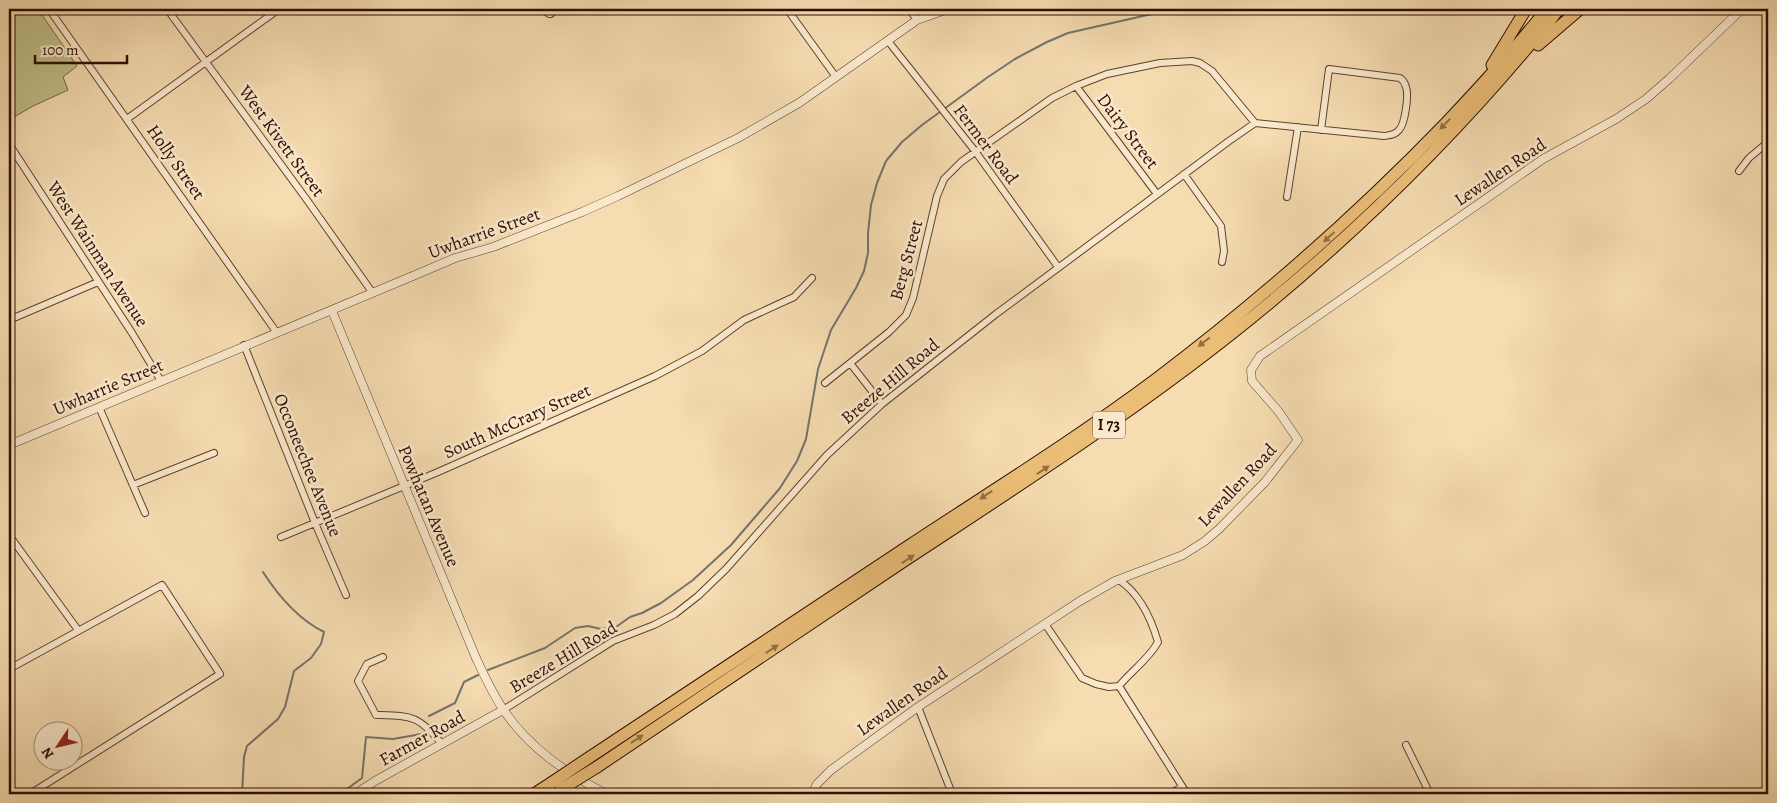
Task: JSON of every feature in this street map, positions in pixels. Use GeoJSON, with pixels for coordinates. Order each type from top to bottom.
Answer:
{"type":"FeatureCollection","features":[{"type":"Feature","properties":{"kind":"highway"},"geometry":{"type":"LineString","coordinates":[[1468,100],[1505,46],[1526,9]]}},
{"type":"Feature","properties":{"kind":"highway","name":"I 73"},"geometry":{"type":"LineString","coordinates":[[555,789],[587,759],[1047,455],[1153,381],[1275,285],[1322,244],[1395,175],[1468,100],[1547,9]]}},
{"type":"Feature","properties":{"kind":"highway","name":"I 73"},"geometry":{"type":"LineString","coordinates":[[534,794],[555,789],[597,767],[1100,431],[1218,344],[1283,292],[1411,173],[1490,91],[1560,9]]}},
{"type":"Feature","properties":{"kind":"highway"},"geometry":{"type":"LineString","coordinates":[[1490,91],[1549,34],[1580,9]]}},
{"type":"Feature","properties":{"kind":"street","name":"Holly Street"},"geometry":{"type":"LineString","coordinates":[[49,9],[277,333]]}},
{"type":"Feature","properties":{"kind":"street","name":"West Kivett Street"},"geometry":{"type":"LineString","coordinates":[[167,9],[372,292]]}},
{"type":"Feature","properties":{"kind":"street"},"geometry":{"type":"LineString","coordinates":[[127,119],[279,9]]}},
{"type":"Feature","properties":{"kind":"street"},"geometry":{"type":"LineString","coordinates":[[542,9],[549,14],[555,9]]}},
{"type":"Feature","properties":{"kind":"street"},"geometry":{"type":"LineString","coordinates":[[787,9],[836,77]]}},
{"type":"Feature","properties":{"kind":"street"},"geometry":{"type":"LineString","coordinates":[[909,9],[917,20]]}},
{"type":"Feature","properties":{"kind":"street","name":"Uwharrie Street"},"geometry":{"type":"LineString","coordinates":[[9,445],[455,258],[493,247],[618,196],[768,122],[917,20],[948,9]]}},
{"type":"Feature","properties":{"kind":"street","name":"Lewallen Road"},"geometry":{"type":"LineString","coordinates":[[812,794],[817,784],[831,770],[918,707],[1080,601],[1119,580],[1182,555],[1220,529],[1265,482],[1298,440],[1252,381],[1251,370],[1260,356],[1543,159],[1646,99],[1742,9]]}},
{"type":"Feature","properties":{"kind":"street","name":"Fermer Road"},"geometry":{"type":"LineString","coordinates":[[888,41],[975,151],[1058,267]]}},
{"type":"Feature","properties":{"kind":"street","name":"Berg Street"},"geometry":{"type":"LineString","coordinates":[[825,383],[906,315],[913,298],[940,187],[951,171],[975,151],[1040,106],[1076,86],[1107,74],[1160,62],[1192,61],[1200,63],[1212,71],[1255,123]]}},
{"type":"Feature","properties":{"kind":"street"},"geometry":{"type":"LineString","coordinates":[[1255,123],[1321,130],[1384,136],[1393,135],[1404,122],[1407,89],[1404,81],[1400,78],[1329,69],[1321,130]]}},
{"type":"Feature","properties":{"kind":"street","name":"Dairy Street"},"geometry":{"type":"LineString","coordinates":[[1076,86],[1157,194]]}},
{"type":"Feature","properties":{"kind":"street","name":"Breeze Hill Road"},"geometry":{"type":"LineString","coordinates":[[504,710],[588,655],[613,641],[654,625],[675,614],[698,596],[730,565],[827,455],[882,404],[1058,267],[1255,123]]}},
{"type":"Feature","properties":{"kind":"street"},"geometry":{"type":"LineString","coordinates":[[1287,198],[1298,127]]}},
{"type":"Feature","properties":{"kind":"street"},"geometry":{"type":"LineString","coordinates":[[1739,171],[1749,158],[1768,142]]}},
{"type":"Feature","properties":{"kind":"street","name":"West Wainman Avenue"},"geometry":{"type":"LineString","coordinates":[[9,144],[132,333],[161,381]]}},
{"type":"Feature","properties":{"kind":"street"},"geometry":{"type":"LineString","coordinates":[[1184,174],[1221,226],[1224,237],[1222,262]]}},
{"type":"Feature","properties":{"kind":"street","name":"South McCrary Street"},"geometry":{"type":"LineString","coordinates":[[281,537],[404,486],[655,376],[702,351],[744,320],[794,297],[812,278]]}},
{"type":"Feature","properties":{"kind":"street"},"geometry":{"type":"LineString","coordinates":[[9,319],[98,282]]}},
{"type":"Feature","properties":{"kind":"street","name":"Powhatan Avenue"},"geometry":{"type":"LineString","coordinates":[[332,311],[476,658],[504,710],[525,736],[560,766],[588,785],[607,794]]}},
{"type":"Feature","properties":{"kind":"street","name":"Occoneechee Avenue"},"geometry":{"type":"LineString","coordinates":[[244,345],[315,523],[346,595]]}},
{"type":"Feature","properties":{"kind":"street"},"geometry":{"type":"LineString","coordinates":[[850,363],[882,404]]}},
{"type":"Feature","properties":{"kind":"street"},"geometry":{"type":"LineString","coordinates":[[99,407],[145,513]]}},
{"type":"Feature","properties":{"kind":"street"},"geometry":{"type":"LineString","coordinates":[[134,485],[214,453]]}},
{"type":"Feature","properties":{"kind":"street"},"geometry":{"type":"LineString","coordinates":[[9,535],[78,630]]}},
{"type":"Feature","properties":{"kind":"street"},"geometry":{"type":"LineString","coordinates":[[1046,624],[1082,678],[1109,687],[1119,686],[1127,675],[1145,659],[1158,642],[1139,600],[1128,586],[1119,580]]}},
{"type":"Feature","properties":{"kind":"street"},"geometry":{"type":"LineString","coordinates":[[9,670],[162,585],[220,674],[30,794]]}},
{"type":"Feature","properties":{"kind":"street"},"geometry":{"type":"LineString","coordinates":[[383,657],[367,664],[358,681],[376,716],[412,717],[434,733],[442,744]]}},
{"type":"Feature","properties":{"kind":"street"},"geometry":{"type":"LineString","coordinates":[[1119,686],[1187,794]]}},
{"type":"Feature","properties":{"kind":"street"},"geometry":{"type":"LineString","coordinates":[[918,707],[950,794]]}},
{"type":"Feature","properties":{"kind":"street","name":"Farmer Road"},"geometry":{"type":"LineString","coordinates":[[355,794],[375,781],[504,710]]}},
{"type":"Feature","properties":{"kind":"street"},"geometry":{"type":"LineString","coordinates":[[1406,745],[1430,794]]}},
{"type":"Feature","properties":{"kind":"street"},"geometry":{"type":"LineString","coordinates":[[1170,794],[1182,787]]}},
{"type":"Feature","properties":{"kind":"shaded area"},"geometry":{"type":"Polygon","coordinates":[[[9,9],[38,9],[77,66],[63,77],[68,90],[33,106],[9,120],[9,9]]]}},
{"type":"Feature","properties":{"kind":"waterway"},"geometry":{"type":"LineString","coordinates":[[488,670],[545,648],[575,628],[588,626],[601,629],[616,627],[630,617],[661,603],[693,580],[731,545],[780,488],[797,461],[806,439],[818,369],[831,330],[864,271],[868,253],[871,205],[877,183],[886,161],[902,142],[922,125],[988,77],[1015,59],[1047,42],[1068,33],[1174,9]]}},
{"type":"Feature","properties":{"kind":"waterway"},"geometry":{"type":"LineString","coordinates":[[242,794],[244,757],[247,746],[278,719],[285,707],[294,671],[311,658],[321,644],[324,632],[297,614],[263,572]]}},
{"type":"Feature","properties":{"kind":"waterway"},"geometry":{"type":"LineString","coordinates":[[429,716],[455,703],[464,682],[478,675]]}},
{"type":"Feature","properties":{"kind":"waterway"},"geometry":{"type":"LineString","coordinates":[[340,794],[362,778],[366,737],[393,739],[421,734]]}}]}
